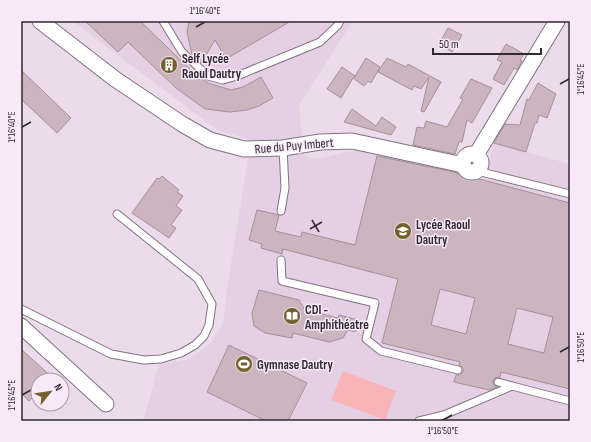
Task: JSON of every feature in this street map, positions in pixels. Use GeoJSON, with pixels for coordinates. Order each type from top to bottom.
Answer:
{"type":"FeatureCollection","features":[{"type":"Feature","properties":{"kind":"street","name":"Rue du Puy Imbert"},"geometry":{"type":"LineString","coordinates":[[40,21],[115,79],[182,124],[210,140],[244,149],[283,148],[320,142],[352,141],[470,168]]}},
{"type":"Feature","properties":{"kind":"street"},"geometry":{"type":"LineString","coordinates":[[470,168],[464,160],[467,156],[476,155],[557,21]]}},
{"type":"Feature","properties":{"kind":"street"},"geometry":{"type":"LineString","coordinates":[[21,326],[106,404]]}},
{"type":"Feature","properties":{"kind":"lane"},"geometry":{"type":"LineString","coordinates":[[163,21],[182,52],[208,76],[223,80],[238,76],[320,42],[338,25],[340,21]]}},
{"type":"Feature","properties":{"kind":"lane"},"geometry":{"type":"LineString","coordinates":[[167,28],[172,21]]}},
{"type":"Feature","properties":{"kind":"lane"},"geometry":{"type":"LineString","coordinates":[[280,211],[285,188],[283,148]]}},
{"type":"Feature","properties":{"kind":"lane"},"geometry":{"type":"LineString","coordinates":[[470,168],[570,194]]}},
{"type":"Feature","properties":{"kind":"lane"},"geometry":{"type":"LineString","coordinates":[[21,309],[110,354],[144,360],[161,359],[180,353],[195,345],[204,336],[209,324],[212,304],[198,279],[117,214]]}},
{"type":"Feature","properties":{"kind":"lane"},"geometry":{"type":"LineString","coordinates":[[281,260],[282,281],[375,303],[366,338],[381,351],[458,370]]}},
{"type":"Feature","properties":{"kind":"lane"},"geometry":{"type":"LineString","coordinates":[[498,382],[570,401]]}},
{"type":"Feature","properties":{"kind":"lane"},"geometry":{"type":"LineString","coordinates":[[419,421],[444,415],[512,386]]}},
{"type":"Feature","properties":{"kind":"shaded area","name":"Lycée Raoul Dautry"},"geometry":{"type":"Polygon","coordinates":[[[73,21],[353,21],[299,105],[303,155],[314,159],[362,149],[484,179],[494,143],[570,164],[570,421],[143,421],[159,365],[188,359],[209,345],[223,324],[228,283],[251,140],[217,130],[73,21]]]}},
{"type":"Feature","properties":{"kind":"shaded area"},"geometry":{"type":"Polygon","coordinates":[[[343,371],[396,391],[385,420],[331,400],[343,371]]]}},
{"type":"Feature","properties":{"kind":"building","name":"Self Lycée Raoul Dautry"},"geometry":{"type":"Polygon","coordinates":[[[85,21],[140,21],[194,73],[208,83],[231,90],[243,87],[261,77],[273,98],[259,106],[247,110],[230,112],[205,109],[176,88],[128,42],[118,52],[85,21]]]}},
{"type":"Feature","properties":{"kind":"building"},"geometry":{"type":"Polygon","coordinates":[[[189,21],[291,21],[226,59],[215,40],[201,63],[192,55],[187,32],[189,21]]]}},
{"type":"Feature","properties":{"kind":"building"},"geometry":{"type":"Polygon","coordinates":[[[448,28],[462,35],[452,52],[439,44],[448,28]]]}},
{"type":"Feature","properties":{"kind":"building"},"geometry":{"type":"Polygon","coordinates":[[[506,44],[524,54],[520,60],[522,61],[517,70],[514,68],[504,85],[493,79],[502,62],[497,60],[506,44]]]}},
{"type":"Feature","properties":{"kind":"building"},"geometry":{"type":"Polygon","coordinates":[[[366,58],[380,67],[371,83],[368,81],[364,86],[353,78],[341,98],[327,89],[342,67],[355,76],[354,78],[366,58]]]}},
{"type":"Feature","properties":{"kind":"building"},"geometry":{"type":"Polygon","coordinates":[[[387,58],[406,67],[408,64],[441,82],[424,112],[421,111],[429,77],[421,89],[414,86],[412,90],[378,72],[387,58]]]}},
{"type":"Feature","properties":{"kind":"building"},"geometry":{"type":"Polygon","coordinates":[[[21,70],[71,118],[57,133],[21,99],[21,70]]]}},
{"type":"Feature","properties":{"kind":"building"},"geometry":{"type":"Polygon","coordinates":[[[471,79],[492,88],[472,123],[467,120],[462,142],[459,142],[455,154],[413,145],[417,127],[424,128],[426,121],[447,127],[463,99],[460,98],[471,79]]]}},
{"type":"Feature","properties":{"kind":"building"},"geometry":{"type":"Polygon","coordinates":[[[538,83],[556,94],[547,118],[539,115],[526,152],[494,143],[505,124],[520,125],[527,99],[529,100],[538,83]]]}},
{"type":"Feature","properties":{"kind":"building"},"geometry":{"type":"Polygon","coordinates":[[[352,109],[376,126],[382,117],[396,127],[391,135],[344,122],[352,109]]]}},
{"type":"Feature","properties":{"kind":"building"},"geometry":{"type":"Polygon","coordinates":[[[377,156],[449,171],[570,203],[570,389],[501,372],[500,377],[495,378],[493,381],[494,385],[497,387],[489,390],[454,382],[456,375],[460,375],[463,372],[463,368],[459,365],[460,362],[382,343],[398,279],[283,249],[282,254],[261,248],[262,244],[249,240],[257,210],[279,215],[275,231],[301,237],[302,232],[355,245],[377,156]],[[440,289],[431,325],[466,334],[475,298],[440,289]],[[517,308],[508,344],[544,353],[553,317],[517,308]]]}},
{"type":"Feature","properties":{"kind":"building"},"geometry":{"type":"Polygon","coordinates":[[[162,176],[179,190],[177,192],[183,196],[176,206],[182,210],[171,225],[176,228],[169,238],[132,213],[157,178],[159,179],[162,176]]]}},
{"type":"Feature","properties":{"kind":"building","name":"CDI - Amphithéatre"},"geometry":{"type":"Polygon","coordinates":[[[259,290],[299,300],[305,310],[338,318],[339,315],[358,320],[355,332],[348,330],[343,338],[329,342],[293,333],[292,338],[265,333],[254,326],[252,313],[259,290]]]}},
{"type":"Feature","properties":{"kind":"building","name":"Gymnase Dautry"},"geometry":{"type":"Polygon","coordinates":[[[229,345],[307,383],[288,421],[266,421],[207,392],[229,345]]]}},
{"type":"Feature","properties":{"kind":"building"},"geometry":{"type":"Polygon","coordinates":[[[21,349],[46,372],[30,372],[29,401],[21,393],[21,349]]]}},
{"type":"Feature","properties":{"kind":"place","name":"Self Lycée Raoul Dautry"},"geometry":{"type":"Point","coordinates":[169,65]}},
{"type":"Feature","properties":{"kind":"place","name":"Lycée Raoul Dautry"},"geometry":{"type":"Point","coordinates":[403,231]}},
{"type":"Feature","properties":{"kind":"place","name":"CDI - Amphithéatre"},"geometry":{"type":"Point","coordinates":[292,316]}},
{"type":"Feature","properties":{"kind":"place","name":"Gymnase Dautry"},"geometry":{"type":"Point","coordinates":[244,364]}}]}
